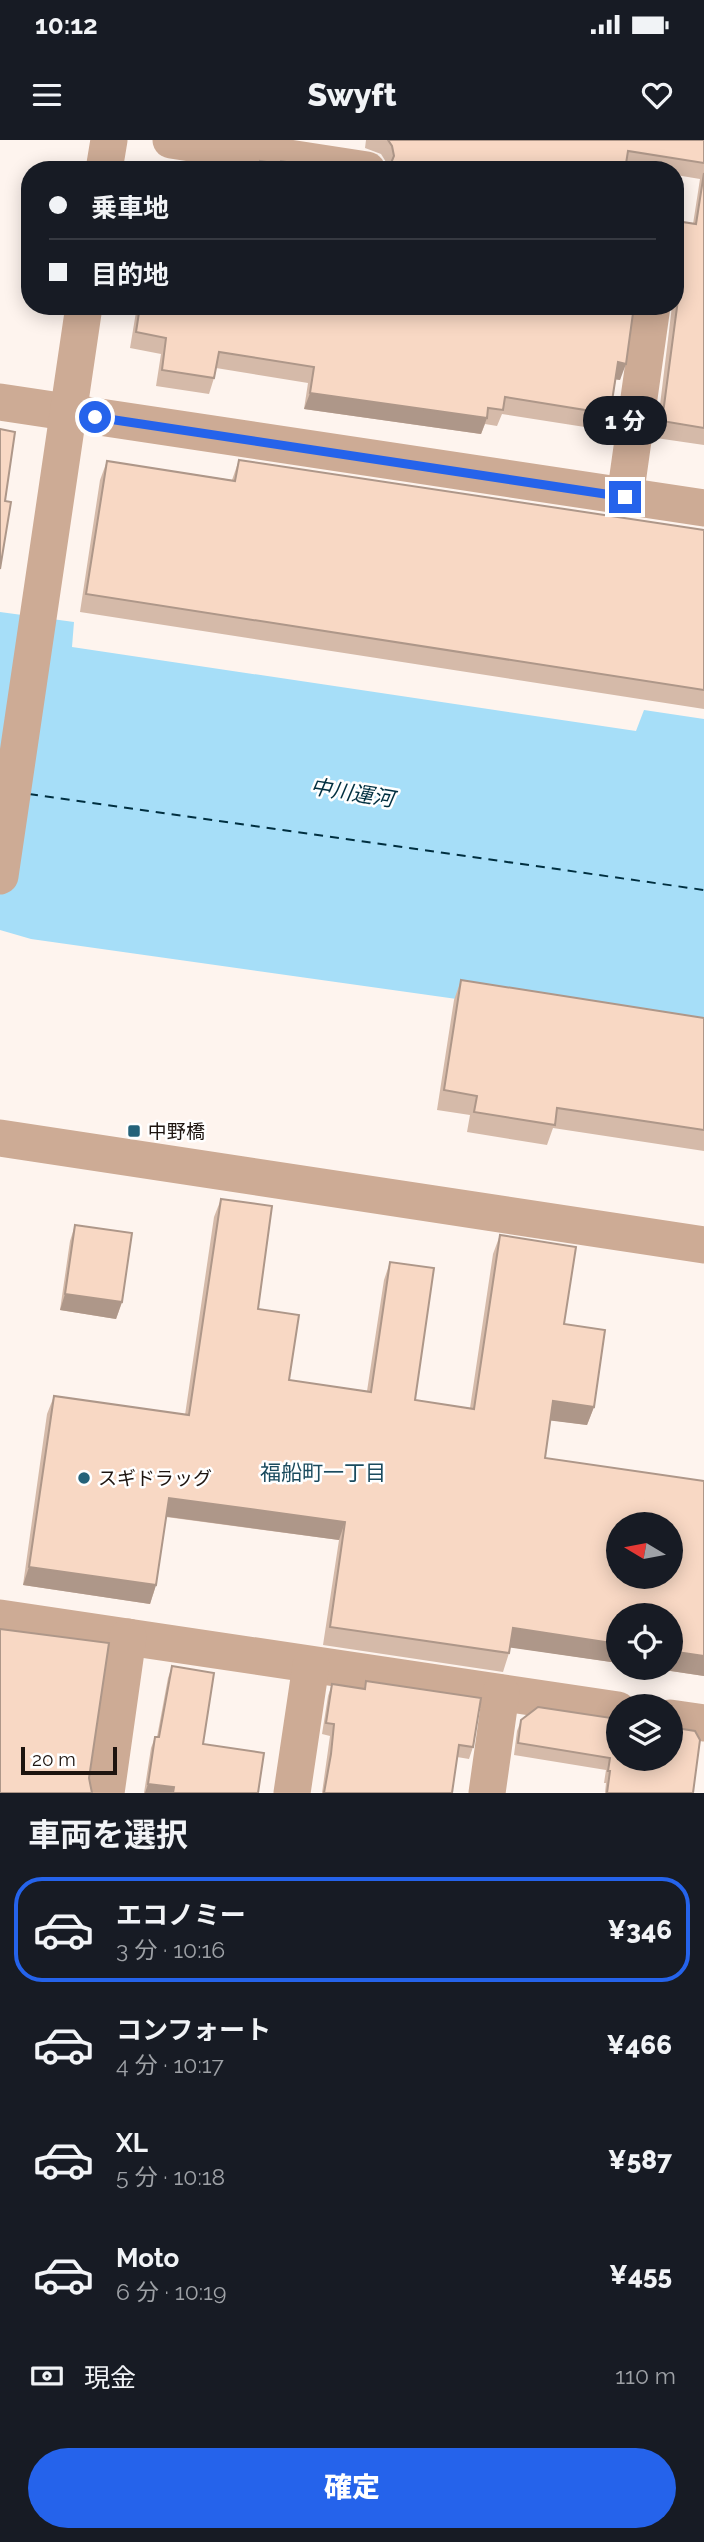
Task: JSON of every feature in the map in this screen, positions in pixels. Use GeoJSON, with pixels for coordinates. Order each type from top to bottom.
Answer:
{"type":"FeatureCollection","features":[{"type":"Feature","properties":{"kind":"street"},"geometry":{"type":"LineString","coordinates":[[106,161],[109,140]]}},
{"type":"Feature","properties":{"kind":"street"},"geometry":{"type":"LineString","coordinates":[[171,140],[308,161]]}},
{"type":"Feature","properties":{"kind":"street"},"geometry":{"type":"LineString","coordinates":[[0,876],[83,315]]}},
{"type":"Feature","properties":{"kind":"street"},"geometry":{"type":"LineString","coordinates":[[625,497],[651,315]]}},
{"type":"Feature","properties":{"kind":"street"},"geometry":{"type":"LineString","coordinates":[[0,402],[704,508]]}},
{"type":"Feature","properties":{"kind":"street"},"geometry":{"type":"LineString","coordinates":[[0,1138],[704,1245]]}},
{"type":"Feature","properties":{"kind":"street"},"geometry":{"type":"LineString","coordinates":[[0,1618],[606,1708]]}},
{"type":"Feature","properties":{"kind":"street"},"geometry":{"type":"LineString","coordinates":[[106,1793],[128,1637]]}},
{"type":"Feature","properties":{"kind":"street"},"geometry":{"type":"LineString","coordinates":[[292,1793],[311,1665]]}},
{"type":"Feature","properties":{"kind":"street"},"geometry":{"type":"LineString","coordinates":[[487,1793],[501,1693]]}},
{"type":"Feature","properties":{"kind":"street"},"geometry":{"type":"LineString","coordinates":[[683,1720],[704,1723]]}},
{"type":"Feature","properties":{"kind":"water","name":"中川運河"},"geometry":{"type":"Polygon","coordinates":[[[0,612],[74,622],[72,647],[636,731],[644,710],[704,719],[704,1034],[31,939],[0,930],[0,612]]]}},
{"type":"Feature","properties":{"kind":"building"},"geometry":{"type":"Polygon","coordinates":[[[388,140],[704,140],[704,163],[628,151],[626,161],[392,161],[392,146],[388,140]]]}},
{"type":"Feature","properties":{"kind":"building"},"geometry":{"type":"Polygon","coordinates":[[[704,173],[704,428],[662,421],[676,315],[684,315],[684,222],[696,224],[704,173]]]}},
{"type":"Feature","properties":{"kind":"building"},"geometry":{"type":"Polygon","coordinates":[[[139,315],[633,315],[626,364],[618,362],[610,414],[505,397],[503,410],[488,408],[487,418],[310,393],[314,367],[219,352],[214,378],[162,370],[166,338],[136,332],[139,315]]]}},
{"type":"Feature","properties":{"kind":"building"},"geometry":{"type":"Polygon","coordinates":[[[0,429],[15,432],[5,501],[11,502],[0,569],[0,429]]]}},
{"type":"Feature","properties":{"kind":"building"},"geometry":{"type":"Polygon","coordinates":[[[239,460],[704,530],[704,690],[86,594],[107,461],[235,481],[239,460]]]}},
{"type":"Feature","properties":{"kind":"building"},"geometry":{"type":"Polygon","coordinates":[[[461,980],[704,1018],[704,1130],[557,1108],[555,1125],[474,1112],[477,1096],[444,1090],[461,980]]]}},
{"type":"Feature","properties":{"kind":"building"},"geometry":{"type":"Polygon","coordinates":[[[221,1199],[272,1206],[258,1309],[299,1315],[289,1380],[371,1392],[390,1262],[434,1268],[415,1400],[474,1409],[500,1235],[576,1247],[564,1324],[605,1330],[594,1407],[553,1401],[545,1458],[704,1481],[704,1656],[683,1653],[683,1603],[606,1603],[606,1642],[513,1628],[509,1653],[330,1627],[345,1522],[169,1498],[156,1585],[29,1567],[54,1396],[189,1415],[221,1199]]]}},
{"type":"Feature","properties":{"kind":"building"},"geometry":{"type":"Polygon","coordinates":[[[75,1225],[132,1233],[122,1302],[65,1294],[75,1225]]]}},
{"type":"Feature","properties":{"kind":"building"},"geometry":{"type":"Polygon","coordinates":[[[0,1629],[109,1643],[89,1778],[92,1793],[0,1793],[0,1629]]]}},
{"type":"Feature","properties":{"kind":"building"},"geometry":{"type":"Polygon","coordinates":[[[172,1666],[214,1673],[203,1744],[264,1753],[258,1793],[173,1793],[174,1787],[148,1784],[155,1737],[159,1737],[172,1666]]]}},
{"type":"Feature","properties":{"kind":"building"},"geometry":{"type":"Polygon","coordinates":[[[366,1681],[481,1698],[473,1747],[459,1745],[452,1793],[324,1793],[334,1724],[326,1723],[332,1684],[365,1689],[366,1681]]]}},
{"type":"Feature","properties":{"kind":"building"},"geometry":{"type":"Polygon","coordinates":[[[538,1707],[606,1717],[606,1757],[518,1743],[521,1720],[538,1707]]]}},
{"type":"Feature","properties":{"kind":"building"},"geometry":{"type":"Polygon","coordinates":[[[683,1729],[695,1731],[700,1740],[693,1793],[607,1793],[610,1771],[683,1771],[683,1729]]]}},
{"type":"Feature","properties":{"kind":"ferry route"},"geometry":{"type":"LineString","coordinates":[[29,794],[704,890]]}},
{"type":"Feature","properties":{"kind":"place","name":"中野橋"},"geometry":{"type":"Point","coordinates":[134,1131]}},
{"type":"Feature","properties":{"kind":"place","name":"スギドラッグ"},"geometry":{"type":"Point","coordinates":[84,1478]}},
{"type":"Feature","properties":{"kind":"district","name":"福船町一丁目"},"geometry":{"type":"Point","coordinates":[323,1473]}},
{"type":"Feature","properties":{"kind":"route"},"geometry":{"type":"LineString","coordinates":[[95,417],[625,497]]}}]}
